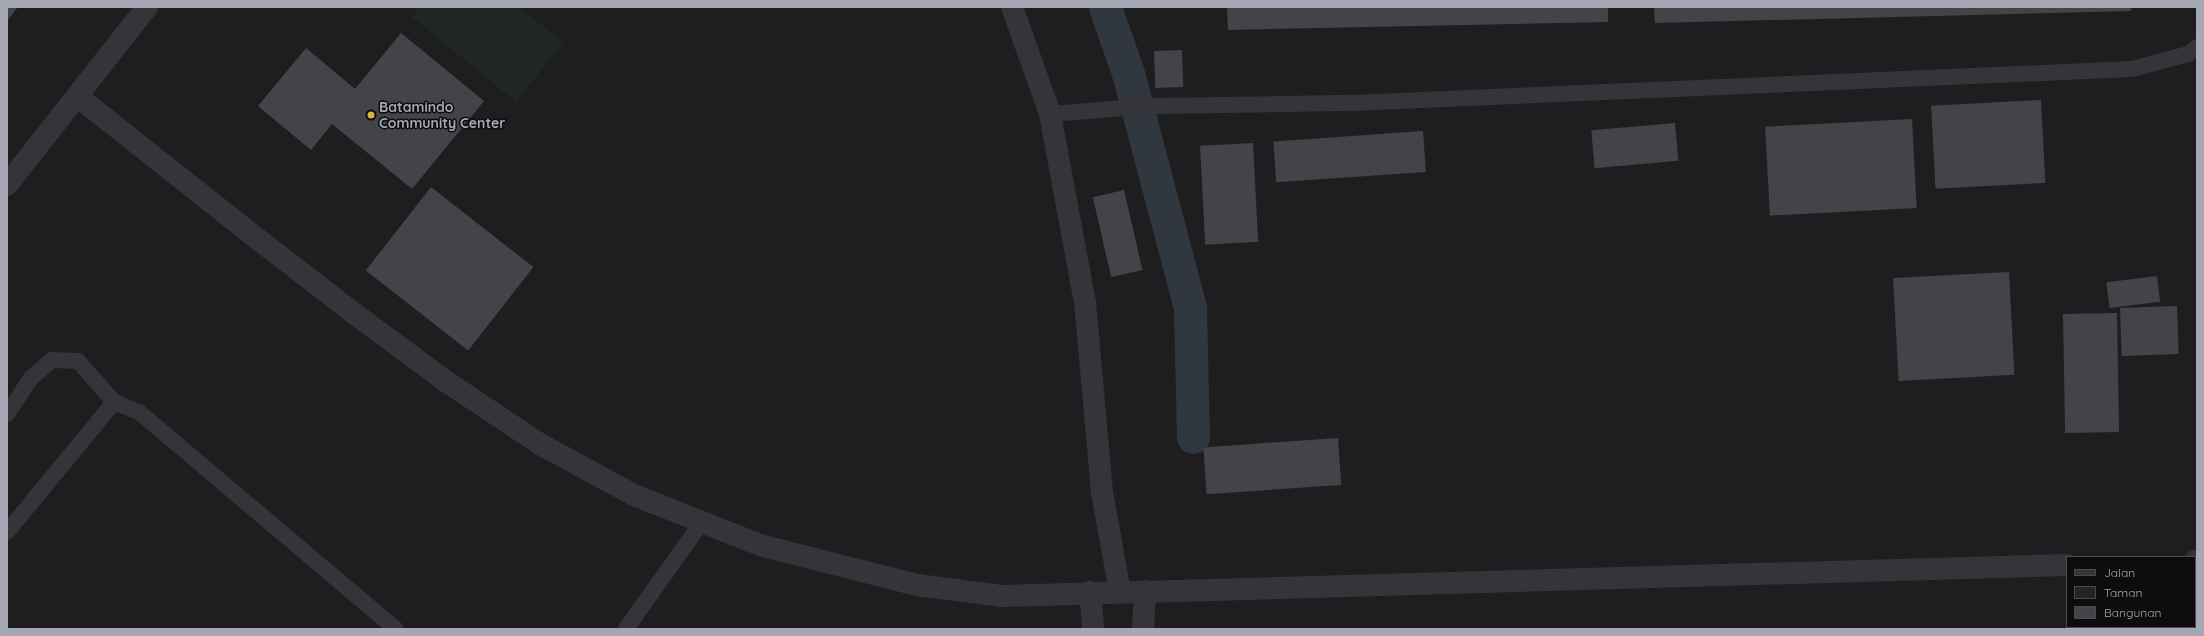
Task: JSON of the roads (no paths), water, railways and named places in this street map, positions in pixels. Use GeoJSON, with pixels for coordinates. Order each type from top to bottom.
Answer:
{"type":"FeatureCollection","features":[{"type":"Feature","properties":{"kind":"street"},"geometry":{"type":"LineString","coordinates":[[7,185],[147,7]]}},
{"type":"Feature","properties":{"kind":"street"},"geometry":{"type":"LineString","coordinates":[[1012,7],[1050,114],[1085,302],[1102,492],[1120,592]]}},
{"type":"Feature","properties":{"kind":"street"},"geometry":{"type":"LineString","coordinates":[[77,96],[255,237],[447,382],[540,444],[634,495],[763,546],[917,585],[1003,596],[1090,592],[2066,565]]}},
{"type":"Feature","properties":{"kind":"street"},"geometry":{"type":"LineString","coordinates":[[1143,629],[1145,591]]}},
{"type":"Feature","properties":{"kind":"street"},"geometry":{"type":"LineString","coordinates":[[1090,592],[1093,629]]}},
{"type":"Feature","properties":{"kind":"lane"},"geometry":{"type":"LineString","coordinates":[[1050,114],[1153,106],[1354,103],[2132,69],[2188,54],[2197,47]]}},
{"type":"Feature","properties":{"kind":"lane"},"geometry":{"type":"LineString","coordinates":[[7,414],[31,378],[52,360],[78,361],[114,402],[139,412],[396,629]]}},
{"type":"Feature","properties":{"kind":"lane"},"geometry":{"type":"LineString","coordinates":[[7,532],[114,402]]}},
{"type":"Feature","properties":{"kind":"lane"},"geometry":{"type":"LineString","coordinates":[[626,629],[702,522]]}},
{"type":"Feature","properties":{"kind":"waterway"},"geometry":{"type":"LineString","coordinates":[[1105,7],[1128,73],[1190,307],[1193,437]]}},
{"type":"Feature","properties":{"kind":"place","name":"Batamindo Community Center"},"geometry":{"type":"Point","coordinates":[371,115]}}]}
